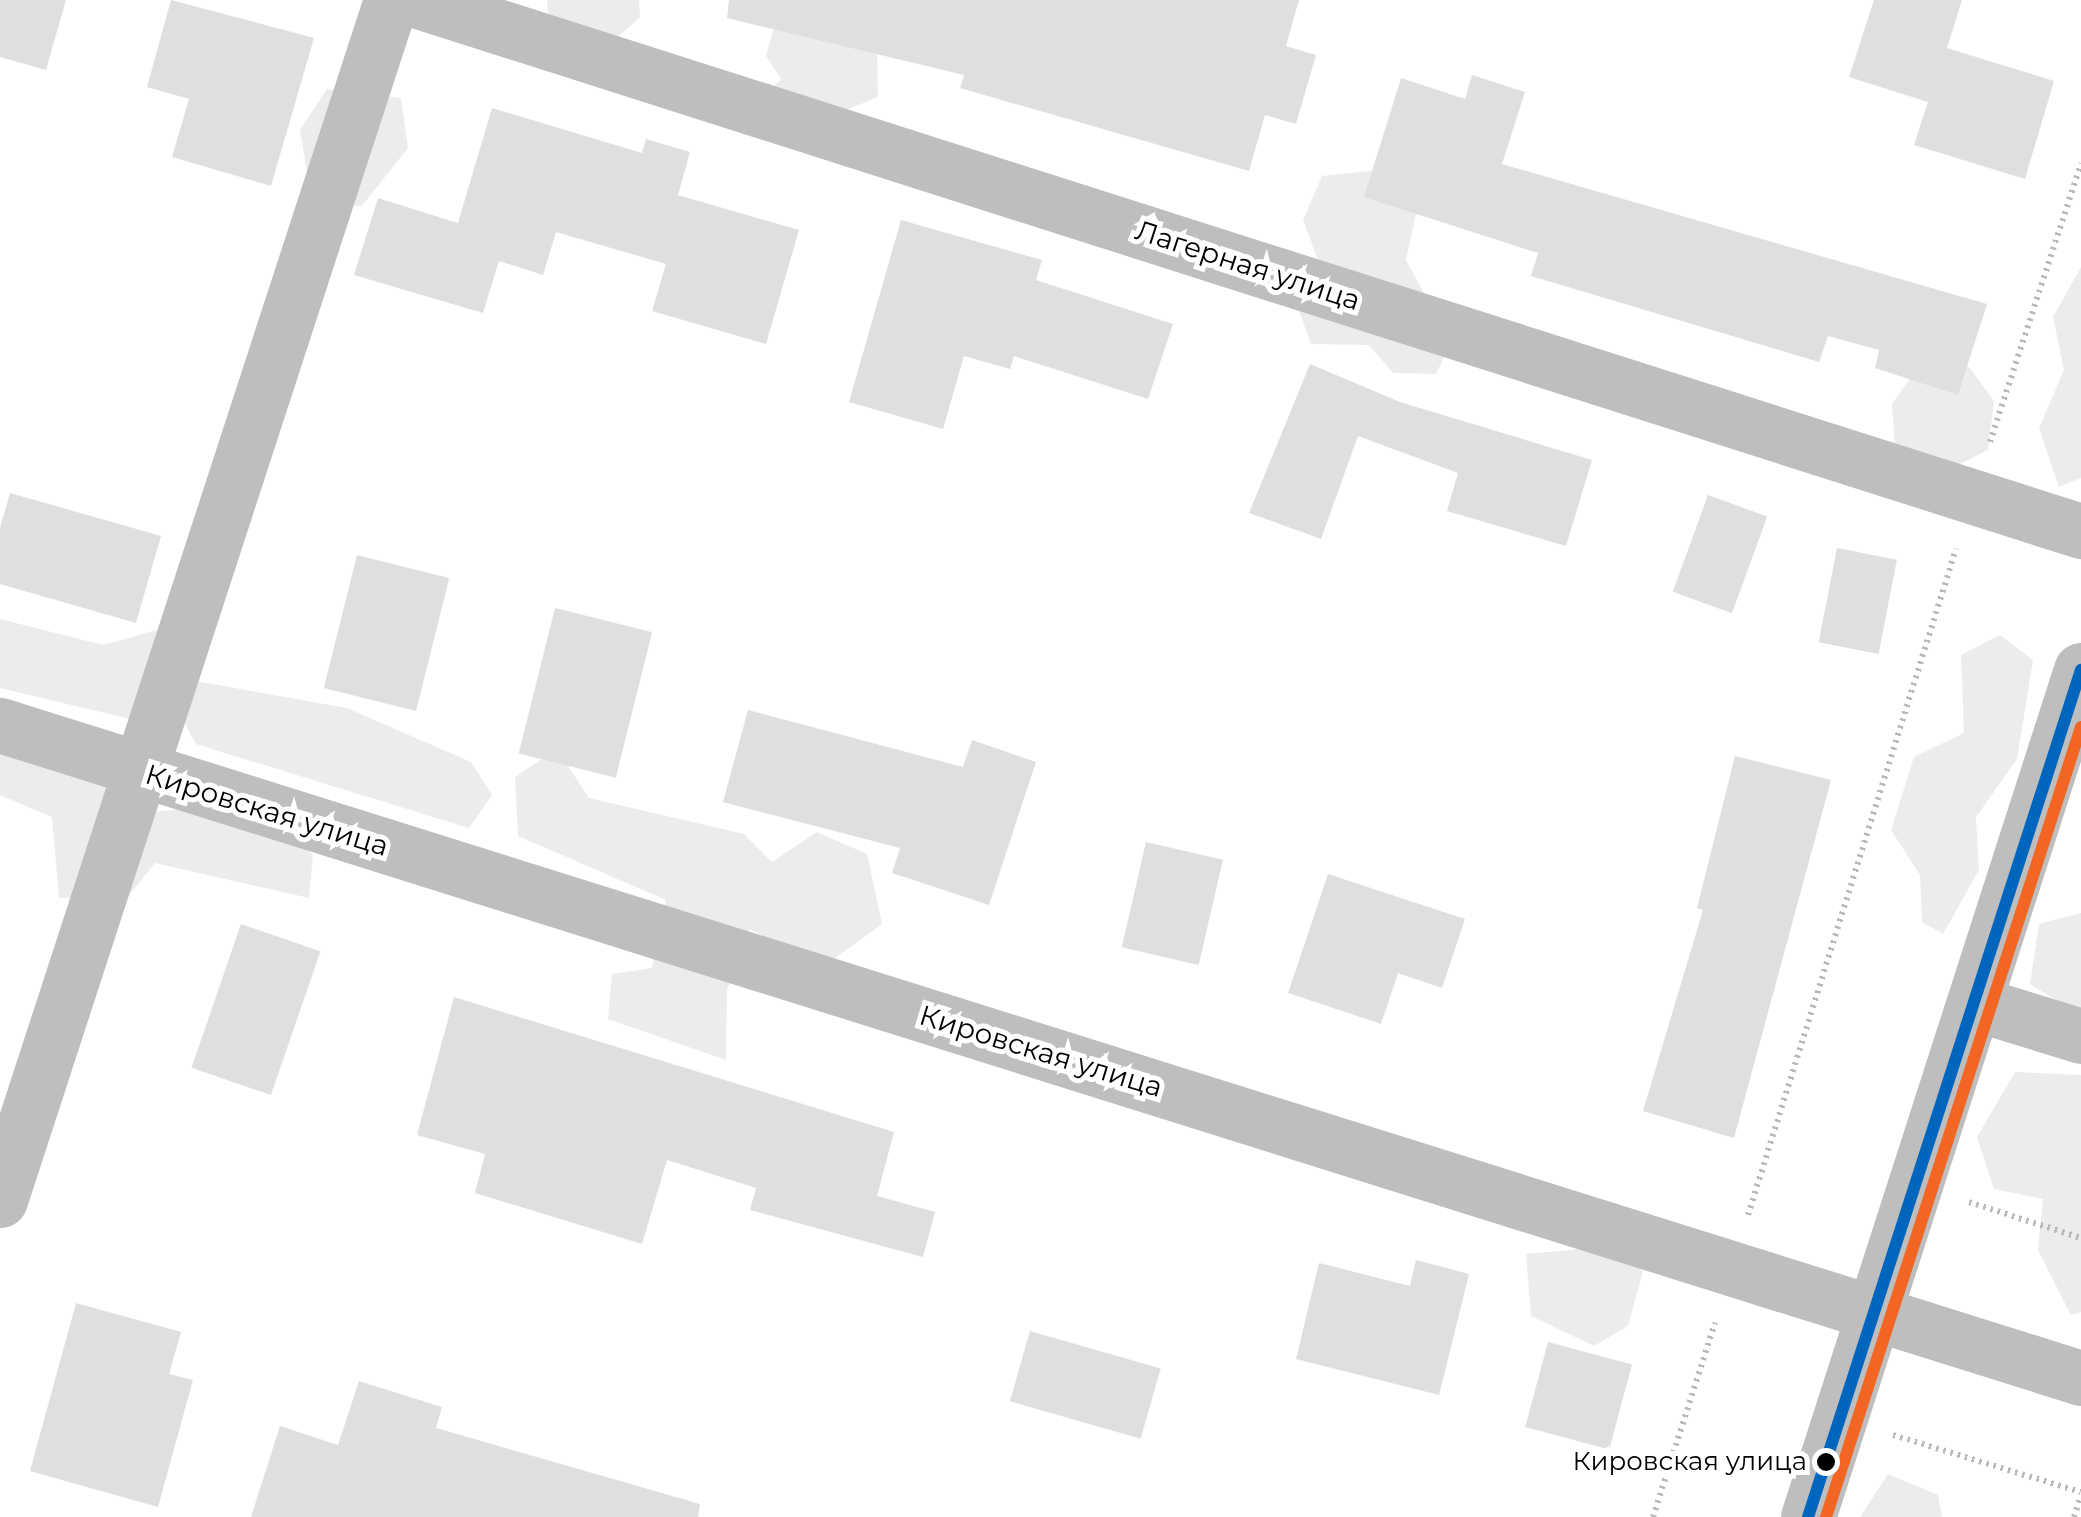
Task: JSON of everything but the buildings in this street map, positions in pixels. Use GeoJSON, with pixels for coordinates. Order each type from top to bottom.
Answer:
{"type":"FeatureCollection","features":[{"type":"Feature","properties":{"kind":"street"},"geometry":{"type":"LineString","coordinates":[[0,1200],[144,772],[391,0]]}},
{"type":"Feature","properties":{"kind":"street","name":"Лагерная улица"},"geometry":{"type":"LineString","coordinates":[[415,0],[2081,531]]}},
{"type":"Feature","properties":{"kind":"street"},"geometry":{"type":"LineString","coordinates":[[1808,1517],[2081,670]]}},
{"type":"Feature","properties":{"kind":"street","name":"Кировская улица"},"geometry":{"type":"LineString","coordinates":[[0,725],[2081,1378]]}},
{"type":"Feature","properties":{"kind":"street"},"geometry":{"type":"LineString","coordinates":[[1974,1002],[2081,1036]]}},
{"type":"Feature","properties":{"kind":"path"},"geometry":{"type":"LineString","coordinates":[[1653,1517],[1972,496],[2081,163]]}},
{"type":"Feature","properties":{"kind":"path"},"geometry":{"type":"LineString","coordinates":[[1915,1185],[2081,1238]]}},
{"type":"Feature","properties":{"kind":"path"},"geometry":{"type":"LineString","coordinates":[[1840,1418],[2081,1493],[2074,1517]]}},
{"type":"Feature","properties":{"kind":"shaded area"},"geometry":{"type":"Polygon","coordinates":[[[547,0],[639,0],[640,17],[610,44],[549,25],[547,0]]]}},
{"type":"Feature","properties":{"kind":"shaded area"},"geometry":{"type":"Polygon","coordinates":[[[776,19],[877,38],[878,97],[829,117],[758,103],[781,79],[766,56],[776,19]]]}},
{"type":"Feature","properties":{"kind":"shaded area"},"geometry":{"type":"Polygon","coordinates":[[[327,89],[401,98],[408,148],[361,207],[310,190],[300,130],[327,89]]]}},
{"type":"Feature","properties":{"kind":"shaded area"},"geometry":{"type":"Polygon","coordinates":[[[1389,169],[1418,205],[1406,260],[1451,342],[1436,374],[1393,373],[1369,345],[1311,344],[1291,289],[1321,268],[1303,220],[1322,176],[1389,169]]]}},
{"type":"Feature","properties":{"kind":"shaded area"},"geometry":{"type":"Polygon","coordinates":[[[2081,267],[2081,478],[2059,487],[2039,428],[2064,370],[2053,317],[2081,267]]]}},
{"type":"Feature","properties":{"kind":"shaded area"},"geometry":{"type":"Polygon","coordinates":[[[1924,359],[1969,367],[1994,401],[1988,450],[1940,474],[1895,450],[1892,404],[1924,359]]]}},
{"type":"Feature","properties":{"kind":"shaded area"},"geometry":{"type":"Polygon","coordinates":[[[0,619],[103,645],[165,628],[195,681],[347,708],[471,762],[492,795],[469,828],[196,744],[180,715],[135,720],[0,688],[0,619]]]}},
{"type":"Feature","properties":{"kind":"shaded area"},"geometry":{"type":"Polygon","coordinates":[[[2000,635],[2033,660],[2017,759],[1976,817],[1979,870],[1943,934],[1922,922],[1920,875],[1891,830],[1914,757],[1964,733],[1961,655],[2000,635]]]}},
{"type":"Feature","properties":{"kind":"shaded area"},"geometry":{"type":"Polygon","coordinates":[[[17,732],[150,812],[250,803],[313,855],[309,898],[155,863],[130,894],[59,898],[52,817],[0,795],[0,737],[17,732]]]}},
{"type":"Feature","properties":{"kind":"shaded area"},"geometry":{"type":"Polygon","coordinates":[[[557,749],[589,798],[744,834],[772,862],[817,832],[867,854],[882,924],[823,967],[750,929],[727,990],[726,1060],[608,1019],[612,974],[652,968],[666,900],[518,836],[515,777],[557,749]]]}},
{"type":"Feature","properties":{"kind":"shaded area"},"geometry":{"type":"Polygon","coordinates":[[[2081,913],[2081,1016],[2030,984],[2039,924],[2081,913]]]}},
{"type":"Feature","properties":{"kind":"shaded area"},"geometry":{"type":"Polygon","coordinates":[[[2015,1072],[2081,1075],[2081,1312],[2071,1315],[2038,1250],[2043,1199],[1994,1189],[1977,1137],[2015,1072]]]}},
{"type":"Feature","properties":{"kind":"shaded area"},"geometry":{"type":"Polygon","coordinates":[[[1616,1246],[1643,1271],[1628,1326],[1594,1346],[1531,1316],[1526,1254],[1616,1246]]]}},
{"type":"Feature","properties":{"kind":"shaded area"},"geometry":{"type":"Polygon","coordinates":[[[1888,1474],[1938,1495],[1942,1517],[1860,1517],[1888,1474]]]}},
{"type":"Feature","properties":{"kind":"transit line"},"geometry":{"type":"LineString","coordinates":[[1808,1517],[2081,670]]}},
{"type":"Feature","properties":{"kind":"transit line"},"geometry":{"type":"LineString","coordinates":[[1826,1517],[2081,727]]}},
{"type":"Feature","properties":{"kind":"place","name":"Кировская улица"},"geometry":{"type":"Point","coordinates":[1826,1462]}}]}
